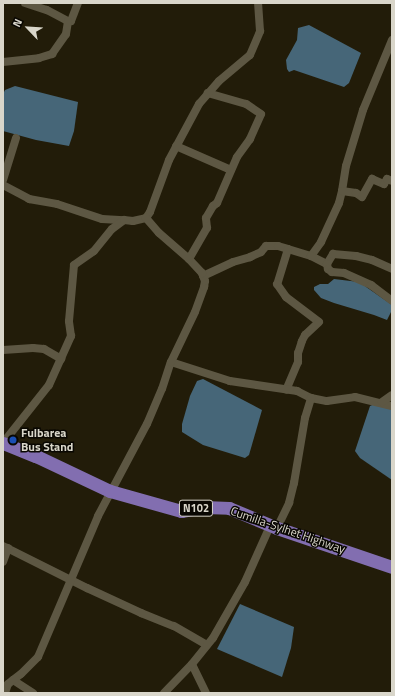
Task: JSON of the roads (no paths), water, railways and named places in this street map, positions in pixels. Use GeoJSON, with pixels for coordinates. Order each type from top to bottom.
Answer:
{"type":"FeatureCollection","features":[{"type":"Feature","properties":{"kind":"highway","name":"Cumilla-Sylhet Highway"},"geometry":{"type":"LineString","coordinates":[[3,443],[36,456],[110,491],[181,511],[204,507],[229,508],[274,526],[392,567]]}},
{"type":"Feature","properties":{"kind":"street"},"geometry":{"type":"LineString","coordinates":[[25,3],[47,10],[68,21]]}},
{"type":"Feature","properties":{"kind":"street"},"geometry":{"type":"LineString","coordinates":[[3,62],[39,58],[52,54],[66,34],[68,21],[71,21],[78,3]]}},
{"type":"Feature","properties":{"kind":"street"},"geometry":{"type":"LineString","coordinates":[[3,185],[30,198],[56,204],[102,219],[133,221],[146,218],[150,212],[159,185],[176,146],[200,104],[208,93],[250,54],[260,31],[258,3]]}},
{"type":"Feature","properties":{"kind":"street"},"geometry":{"type":"LineString","coordinates":[[311,256],[321,242],[339,203],[346,166],[363,110],[392,40]]}},
{"type":"Feature","properties":{"kind":"street"},"geometry":{"type":"LineString","coordinates":[[190,259],[207,228],[206,218],[217,202],[237,157],[250,139],[261,114],[246,104],[208,93]]}},
{"type":"Feature","properties":{"kind":"street"},"geometry":{"type":"LineString","coordinates":[[3,180],[16,138]]}},
{"type":"Feature","properties":{"kind":"street"},"geometry":{"type":"LineString","coordinates":[[176,146],[231,170]]}},
{"type":"Feature","properties":{"kind":"street"},"geometry":{"type":"LineString","coordinates":[[342,191],[356,193],[362,197],[372,179],[384,184],[387,178],[392,181]]}},
{"type":"Feature","properties":{"kind":"street"},"geometry":{"type":"LineString","coordinates":[[5,693],[8,684],[21,674],[38,657],[70,579],[110,491],[134,452],[147,424],[162,389],[171,362],[200,299],[205,281],[203,276],[190,259],[159,233],[146,218]]}},
{"type":"Feature","properties":{"kind":"street"},"geometry":{"type":"LineString","coordinates":[[3,443],[49,385],[71,336],[69,321],[74,265],[94,251],[112,229],[124,220]]}},
{"type":"Feature","properties":{"kind":"street"},"geometry":{"type":"LineString","coordinates":[[203,276],[233,262],[250,257],[260,252],[266,246],[278,246],[311,256],[328,264]]}},
{"type":"Feature","properties":{"kind":"street"},"geometry":{"type":"LineString","coordinates":[[286,390],[298,362],[299,350],[302,341],[310,329],[319,322],[286,297],[277,284],[288,249]]}},
{"type":"Feature","properties":{"kind":"street"},"geometry":{"type":"LineString","coordinates":[[392,270],[372,260],[345,255],[333,254],[328,264],[328,269],[332,272],[344,273],[371,285],[392,301]]}},
{"type":"Feature","properties":{"kind":"street"},"geometry":{"type":"LineString","coordinates":[[3,350],[33,348],[44,349],[61,359]]}},
{"type":"Feature","properties":{"kind":"street"},"geometry":{"type":"LineString","coordinates":[[171,362],[230,381],[297,391],[311,398],[327,401],[355,397],[382,402],[392,406]]}},
{"type":"Feature","properties":{"kind":"street"},"geometry":{"type":"LineString","coordinates":[[382,402],[392,395]]}},
{"type":"Feature","properties":{"kind":"street"},"geometry":{"type":"LineString","coordinates":[[164,693],[192,664],[207,645],[246,582],[274,526],[289,503],[294,483],[305,418],[311,398]]}},
{"type":"Feature","properties":{"kind":"street"},"geometry":{"type":"LineString","coordinates":[[3,562],[5,547],[141,613],[174,626],[207,645]]}},
{"type":"Feature","properties":{"kind":"street"},"geometry":{"type":"LineString","coordinates":[[192,664],[206,693]]}},
{"type":"Feature","properties":{"kind":"street"},"geometry":{"type":"LineString","coordinates":[[13,680],[33,693]]}},
{"type":"Feature","properties":{"kind":"water"},"geometry":{"type":"Polygon","coordinates":[[[309,25],[361,53],[349,83],[344,87],[294,70],[289,72],[287,69],[286,60],[297,40],[298,28],[309,25]]]}},
{"type":"Feature","properties":{"kind":"water"},"geometry":{"type":"Polygon","coordinates":[[[15,86],[78,102],[74,131],[69,146],[36,140],[3,131],[3,94],[5,90],[15,86]]]}},
{"type":"Feature","properties":{"kind":"water"},"geometry":{"type":"Polygon","coordinates":[[[334,279],[359,282],[392,305],[391,312],[387,320],[321,298],[314,290],[314,287],[320,284],[328,284],[334,279]]]}},
{"type":"Feature","properties":{"kind":"water"},"geometry":{"type":"Polygon","coordinates":[[[203,379],[262,410],[249,455],[245,458],[203,445],[182,432],[182,424],[190,396],[197,381],[203,379]]]}},
{"type":"Feature","properties":{"kind":"water"},"geometry":{"type":"Polygon","coordinates":[[[377,403],[392,408],[392,480],[360,458],[355,451],[370,406],[377,403]]]}},
{"type":"Feature","properties":{"kind":"water"},"geometry":{"type":"Polygon","coordinates":[[[240,604],[294,627],[291,648],[282,677],[217,649],[240,604]]]}},
{"type":"Feature","properties":{"kind":"place","name":"Fulbarea Bus Stand"},"geometry":{"type":"Point","coordinates":[13,440]}}]}
